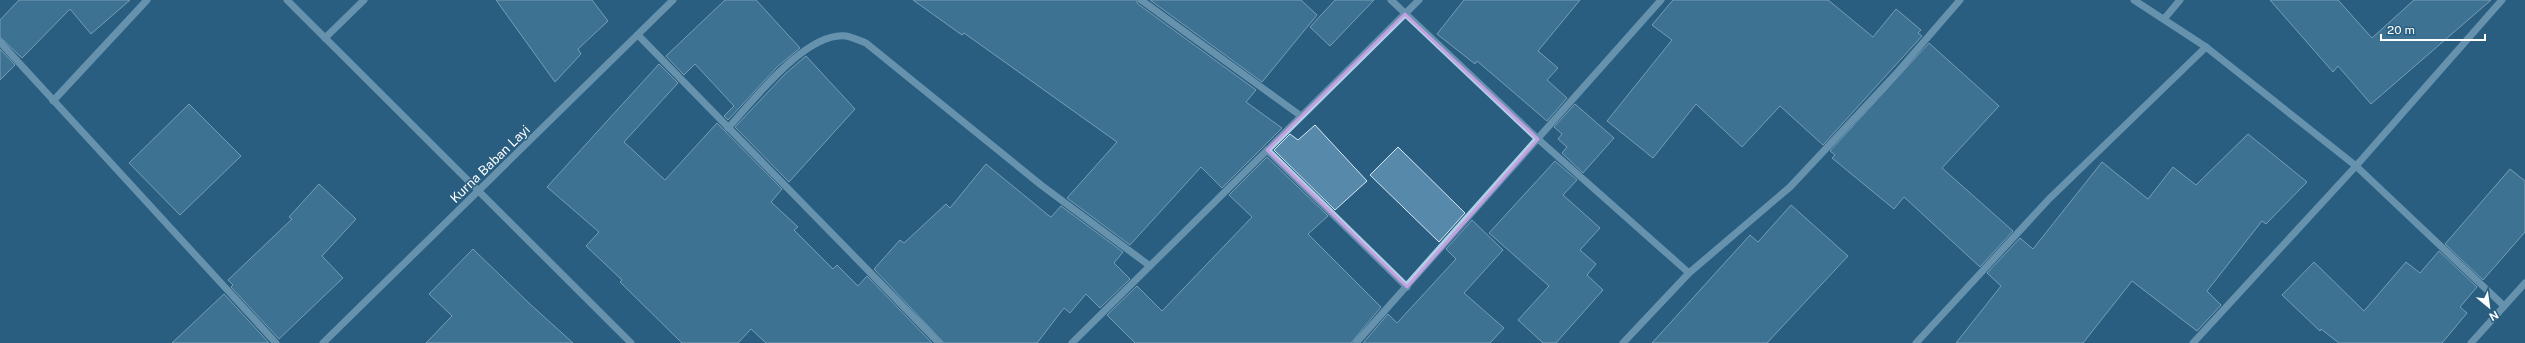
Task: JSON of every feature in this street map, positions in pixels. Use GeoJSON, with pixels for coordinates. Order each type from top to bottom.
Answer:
{"type":"FeatureCollection","features":[{"type":"Feature","properties":{"kind":"street"},"geometry":{"type":"LineString","coordinates":[[53,101],[147,0]]}},
{"type":"Feature","properties":{"kind":"street"},"geometry":{"type":"LineString","coordinates":[[287,0],[480,190],[631,343]]}},
{"type":"Feature","properties":{"kind":"street"},"geometry":{"type":"LineString","coordinates":[[325,38],[364,0]]}},
{"type":"Feature","properties":{"kind":"street","name":"Kurna Baban Layi"},"geometry":{"type":"LineString","coordinates":[[323,343],[673,0]]}},
{"type":"Feature","properties":{"kind":"street"},"geometry":{"type":"LineString","coordinates":[[1141,0],[1301,116]]}},
{"type":"Feature","properties":{"kind":"street"},"geometry":{"type":"LineString","coordinates":[[1391,0],[1538,138],[1689,273]]}},
{"type":"Feature","properties":{"kind":"street"},"geometry":{"type":"LineString","coordinates":[[1072,343],[1406,14],[1418,0]]}},
{"type":"Feature","properties":{"kind":"street"},"geometry":{"type":"LineString","coordinates":[[1356,343],[1661,0]]}},
{"type":"Feature","properties":{"kind":"street"},"geometry":{"type":"LineString","coordinates":[[1623,343],[1689,273],[1790,187],[1895,75],[1960,0]]}},
{"type":"Feature","properties":{"kind":"street"},"geometry":{"type":"LineString","coordinates":[[2134,0],[2206,47],[2356,166],[2504,306]]}},
{"type":"Feature","properties":{"kind":"street"},"geometry":{"type":"LineString","coordinates":[[2164,19],[2180,0]]}},
{"type":"Feature","properties":{"kind":"street"},"geometry":{"type":"LineString","coordinates":[[2193,343],[2356,166],[2502,0]]}},
{"type":"Feature","properties":{"kind":"street"},"geometry":{"type":"LineString","coordinates":[[638,35],[939,343]]}},
{"type":"Feature","properties":{"kind":"street"},"geometry":{"type":"LineString","coordinates":[[728,128],[791,59],[826,39],[845,36],[866,43],[1041,185],[1150,266]]}},
{"type":"Feature","properties":{"kind":"street"},"geometry":{"type":"LineString","coordinates":[[0,42],[276,343]]}},
{"type":"Feature","properties":{"kind":"street"},"geometry":{"type":"LineString","coordinates":[[1916,343],[2049,199],[2206,47]]}},
{"type":"Feature","properties":{"kind":"street"},"geometry":{"type":"LineString","coordinates":[[1267,150],[1407,287]]}},
{"type":"Feature","properties":{"kind":"street"},"geometry":{"type":"LineString","coordinates":[[2471,343],[2525,283]]}},
{"type":"Feature","properties":{"kind":"highlighted area"},"geometry":{"type":"Polygon","coordinates":[[[1405,14],[1538,139],[1407,287],[1267,150],[1405,14]]]}},
{"type":"Feature","properties":{"kind":"building"},"geometry":{"type":"Polygon","coordinates":[[[19,0],[130,0],[91,34],[70,9],[22,58],[0,37],[0,20],[19,0]]]}},
{"type":"Feature","properties":{"kind":"building"},"geometry":{"type":"Polygon","coordinates":[[[496,0],[592,0],[608,21],[578,49],[581,54],[555,82],[496,0]]]}},
{"type":"Feature","properties":{"kind":"building"},"geometry":{"type":"Polygon","coordinates":[[[725,0],[756,0],[800,48],[778,66],[728,120],[724,116],[734,106],[695,64],[684,75],[666,56],[725,0]]]}},
{"type":"Feature","properties":{"kind":"building"},"geometry":{"type":"Polygon","coordinates":[[[913,0],[1136,0],[1138,4],[1256,90],[1246,102],[1282,128],[1222,188],[1201,167],[1130,245],[1067,198],[1117,142],[964,33],[962,35],[913,0]]]}},
{"type":"Feature","properties":{"kind":"building"},"geometry":{"type":"Polygon","coordinates":[[[1150,0],[1301,0],[1317,15],[1262,82],[1150,0]]]}},
{"type":"Feature","properties":{"kind":"building"},"geometry":{"type":"Polygon","coordinates":[[[1335,0],[1374,0],[1330,46],[1310,27],[1335,0]]]}},
{"type":"Feature","properties":{"kind":"building"},"geometry":{"type":"Polygon","coordinates":[[[1464,0],[1580,0],[1538,51],[1558,68],[1547,80],[1567,98],[1547,121],[1477,61],[1475,64],[1437,34],[1464,0]]]}},
{"type":"Feature","properties":{"kind":"building"},"geometry":{"type":"Polygon","coordinates":[[[1673,0],[1828,0],[1873,37],[1896,9],[1921,30],[1918,33],[1922,36],[1823,145],[1780,106],[1742,147],[1696,104],[1653,158],[1607,121],[1672,40],[1652,25],[1673,0]]]}},
{"type":"Feature","properties":{"kind":"building"},"geometry":{"type":"Polygon","coordinates":[[[2270,0],[2338,0],[2372,38],[2414,0],[2491,0],[2371,104],[2338,66],[2333,72],[2270,0]]]}},
{"type":"Feature","properties":{"kind":"building"},"geometry":{"type":"Polygon","coordinates":[[[1929,43],[1999,106],[1942,168],[2013,231],[1980,267],[1904,197],[1894,209],[1832,158],[1835,155],[1830,151],[1929,43]]]}},
{"type":"Feature","properties":{"kind":"building"},"geometry":{"type":"Polygon","coordinates":[[[0,49],[15,65],[0,80],[0,49]]]}},
{"type":"Feature","properties":{"kind":"building"},"geometry":{"type":"Polygon","coordinates":[[[806,56],[855,109],[789,182],[735,127],[785,74],[806,56]]]}},
{"type":"Feature","properties":{"kind":"building"},"geometry":{"type":"Polygon","coordinates":[[[659,64],[678,83],[624,142],[665,180],[717,123],[782,189],[771,202],[798,227],[794,230],[833,269],[837,265],[858,286],[867,276],[932,343],[766,343],[751,329],[738,343],[682,343],[620,282],[622,280],[586,246],[599,232],[547,187],[659,64]]]}},
{"type":"Feature","properties":{"kind":"building"},"geometry":{"type":"Polygon","coordinates":[[[189,104],[241,156],[180,215],[129,163],[189,104]]]}},
{"type":"Feature","properties":{"kind":"building"},"geometry":{"type":"Polygon","coordinates":[[[1575,104],[1614,138],[1583,173],[1562,153],[1567,147],[1558,139],[1562,134],[1554,127],[1575,104]]]}},
{"type":"Feature","properties":{"kind":"building"},"geometry":{"type":"Polygon","coordinates":[[[1315,125],[1367,181],[1335,210],[1274,150],[1290,134],[1298,140],[1315,125]]]}},
{"type":"Feature","properties":{"kind":"building"},"geometry":{"type":"Polygon","coordinates":[[[2248,134],[2307,182],[2266,224],[2262,221],[2207,291],[2221,305],[2197,331],[2132,281],[2083,343],[1956,343],[2001,286],[1987,273],[2020,238],[2033,249],[2102,162],[2148,199],[2173,167],[2196,185],[2248,134]]]}},
{"type":"Feature","properties":{"kind":"building"},"geometry":{"type":"Polygon","coordinates":[[[1398,147],[1465,213],[1439,242],[1370,175],[1398,147]]]}},
{"type":"Feature","properties":{"kind":"building"},"geometry":{"type":"Polygon","coordinates":[[[1267,157],[1328,216],[1308,234],[1381,307],[1351,343],[1135,343],[1107,315],[1137,286],[1162,311],[1252,217],[1229,195],[1267,157]]]}},
{"type":"Feature","properties":{"kind":"building"},"geometry":{"type":"Polygon","coordinates":[[[1555,161],[1577,180],[1563,195],[1600,228],[1580,250],[1596,264],[1587,275],[1603,290],[1556,343],[1543,343],[1518,320],[1549,286],[1489,233],[1555,161]]]}},
{"type":"Feature","properties":{"kind":"building"},"geometry":{"type":"Polygon","coordinates":[[[986,164],[1051,217],[1061,206],[1123,252],[1114,263],[1130,279],[1100,308],[1086,294],[1070,313],[1064,308],[1037,343],[944,343],[874,269],[900,240],[904,243],[946,204],[950,208],[986,164]]]}},
{"type":"Feature","properties":{"kind":"building"},"geometry":{"type":"Polygon","coordinates":[[[2510,169],[2525,181],[2525,232],[2483,280],[2445,244],[2510,169]]]}},
{"type":"Feature","properties":{"kind":"building"},"geometry":{"type":"Polygon","coordinates":[[[319,184],[356,219],[322,256],[343,278],[279,339],[231,287],[233,285],[228,280],[292,219],[289,217],[319,184]]]}},
{"type":"Feature","properties":{"kind":"building"},"geometry":{"type":"Polygon","coordinates":[[[1791,205],[1848,256],[1767,343],[1652,343],[1750,235],[1758,242],[1791,205]]]}},
{"type":"Feature","properties":{"kind":"building"},"geometry":{"type":"Polygon","coordinates":[[[1472,220],[1503,250],[1464,293],[1504,328],[1490,343],[1363,343],[1388,314],[1397,323],[1456,259],[1446,249],[1472,220]]]}},
{"type":"Feature","properties":{"kind":"building"},"geometry":{"type":"Polygon","coordinates":[[[473,249],[573,343],[426,343],[452,316],[429,294],[473,249]]]}},
{"type":"Feature","properties":{"kind":"building"},"geometry":{"type":"Polygon","coordinates":[[[2439,251],[2477,287],[2460,307],[2467,313],[2442,343],[2339,343],[2321,329],[2320,331],[2282,295],[2314,262],[2364,311],[2406,262],[2420,273],[2439,251]]]}},
{"type":"Feature","properties":{"kind":"building"},"geometry":{"type":"Polygon","coordinates":[[[224,294],[269,343],[172,343],[224,294]]]}}]}
